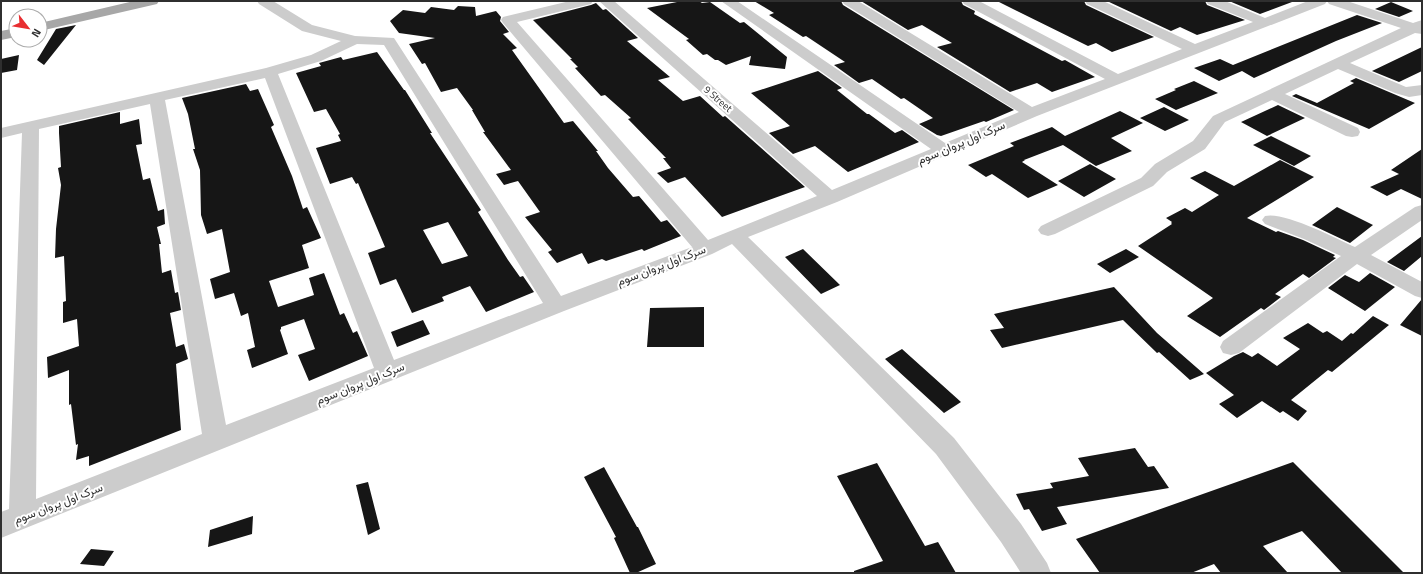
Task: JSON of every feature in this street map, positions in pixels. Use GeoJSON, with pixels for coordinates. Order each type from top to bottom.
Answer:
{"type":"FeatureCollection","features":[{"type":"Feature","properties":{"kind":"main road"},"geometry":{"type":"LineString","coordinates":[[48,25],[152,1]]}},
{"type":"Feature","properties":{"kind":"street"},"geometry":{"type":"LineString","coordinates":[[264,1],[307,28],[355,40],[389,41],[556,306]]}},
{"type":"Feature","properties":{"kind":"street"},"geometry":{"type":"LineString","coordinates":[[586,1],[508,20],[706,249]]}},
{"type":"Feature","properties":{"kind":"street","name":"9 Street"},"geometry":{"type":"LineString","coordinates":[[606,1],[830,198]]}},
{"type":"Feature","properties":{"kind":"street"},"geometry":{"type":"LineString","coordinates":[[728,1],[942,150]]}},
{"type":"Feature","properties":{"kind":"street"},"geometry":{"type":"LineString","coordinates":[[849,1],[1031,113]]}},
{"type":"Feature","properties":{"kind":"street"},"geometry":{"type":"LineString","coordinates":[[969,1],[1116,79]]}},
{"type":"Feature","properties":{"kind":"street"},"geometry":{"type":"LineString","coordinates":[[1092,1],[1195,50]]}},
{"type":"Feature","properties":{"kind":"street"},"geometry":{"type":"LineString","coordinates":[[1213,1],[1264,22]]}},
{"type":"Feature","properties":{"kind":"street","name":"سرک اول پروان سوم"},"geometry":{"type":"LineString","coordinates":[[1,525],[556,306],[706,249],[735,235],[830,198],[1031,113],[1320,1]]}},
{"type":"Feature","properties":{"kind":"street"},"geometry":{"type":"LineString","coordinates":[[1334,1],[1419,28]]}},
{"type":"Feature","properties":{"kind":"street"},"geometry":{"type":"LineString","coordinates":[[1048,230],[1147,182],[1161,168],[1200,145],[1219,119],[1419,28]]}},
{"type":"Feature","properties":{"kind":"street"},"geometry":{"type":"LineString","coordinates":[[1,133],[270,72],[316,58],[355,40]]}},
{"type":"Feature","properties":{"kind":"street"},"geometry":{"type":"LineString","coordinates":[[1337,64],[1401,90],[1409,92],[1422,90]]}},
{"type":"Feature","properties":{"kind":"street"},"geometry":{"type":"LineString","coordinates":[[270,72],[387,373]]}},
{"type":"Feature","properties":{"kind":"street"},"geometry":{"type":"LineString","coordinates":[[1272,94],[1352,132]]}},
{"type":"Feature","properties":{"kind":"street"},"geometry":{"type":"LineString","coordinates":[[156,98],[216,441]]}},
{"type":"Feature","properties":{"kind":"street"},"geometry":{"type":"LineString","coordinates":[[22,517],[31,126]]}},
{"type":"Feature","properties":{"kind":"street"},"geometry":{"type":"LineString","coordinates":[[1231,347],[1356,255],[1422,211]]}},
{"type":"Feature","properties":{"kind":"street"},"geometry":{"type":"LineString","coordinates":[[1272,220],[1300,229],[1356,255],[1422,290]]}},
{"type":"Feature","properties":{"kind":"street"},"geometry":{"type":"LineString","coordinates":[[735,235],[945,446],[1011,533],[1037,573]]}},
{"type":"Feature","properties":{"kind":"building"},"geometry":{"type":"Polygon","coordinates":[[[682,1],[699,1],[702,3],[710,2],[740,23],[744,22],[787,57],[785,69],[749,65],[751,56],[726,65],[707,54],[703,55],[686,40],[689,39],[647,8],[682,1]]]}},
{"type":"Feature","properties":{"kind":"building"},"geometry":{"type":"Polygon","coordinates":[[[754,1],[841,1],[843,5],[1014,110],[986,122],[984,121],[941,136],[937,135],[919,124],[933,118],[904,98],[901,99],[872,79],[859,83],[834,65],[845,62],[806,36],[803,37],[769,15],[774,13],[754,1]]]}},
{"type":"Feature","properties":{"kind":"building"},"geometry":{"type":"Polygon","coordinates":[[[861,1],[961,1],[963,5],[975,11],[974,14],[1062,61],[1065,60],[1095,77],[1052,92],[1037,83],[1010,92],[937,47],[952,43],[922,25],[908,30],[861,1]]]}},
{"type":"Feature","properties":{"kind":"building"},"geometry":{"type":"Polygon","coordinates":[[[997,1],[1084,1],[1086,5],[1154,37],[1112,52],[1096,43],[1088,46],[997,1]]]}},
{"type":"Feature","properties":{"kind":"building"},"geometry":{"type":"Polygon","coordinates":[[[1107,1],[1205,1],[1207,5],[1245,20],[1197,35],[1180,27],[1171,31],[1107,1]]]}},
{"type":"Feature","properties":{"kind":"building"},"geometry":{"type":"Polygon","coordinates":[[[1229,1],[1292,1],[1292,2],[1260,14],[1229,1]]]}},
{"type":"Feature","properties":{"kind":"building"},"geometry":{"type":"Polygon","coordinates":[[[1391,2],[1413,11],[1399,17],[1375,9],[1391,2]]]}},
{"type":"Feature","properties":{"kind":"building"},"geometry":{"type":"Polygon","coordinates":[[[596,3],[603,10],[606,9],[638,38],[627,41],[670,77],[658,80],[683,101],[700,96],[723,117],[725,116],[805,187],[722,217],[685,177],[668,183],[657,173],[671,168],[663,158],[666,158],[628,119],[631,118],[605,95],[601,96],[575,68],[578,67],[570,59],[572,59],[533,20],[596,3]]]}},
{"type":"Feature","properties":{"kind":"building"},"geometry":{"type":"Polygon","coordinates":[[[458,6],[475,7],[476,16],[496,11],[501,17],[500,21],[509,32],[503,34],[517,48],[512,50],[564,123],[573,121],[598,151],[596,151],[608,168],[633,197],[639,196],[661,222],[667,220],[681,236],[644,251],[642,249],[606,261],[602,259],[588,264],[582,253],[557,263],[548,252],[552,250],[525,217],[540,212],[518,181],[504,185],[496,174],[511,170],[483,132],[485,132],[473,110],[457,88],[441,92],[425,63],[422,64],[409,44],[435,38],[399,33],[390,21],[403,10],[425,13],[431,7],[454,10],[458,6]]]}},
{"type":"Feature","properties":{"kind":"building"},"geometry":{"type":"Polygon","coordinates":[[[1357,15],[1382,23],[1336,41],[1254,78],[1242,71],[1219,81],[1194,68],[1220,59],[1233,65],[1357,15]]]}},
{"type":"Feature","properties":{"kind":"building"},"geometry":{"type":"Polygon","coordinates":[[[76,25],[44,65],[37,60],[44,48],[48,48],[48,42],[56,29],[76,25]]]}},
{"type":"Feature","properties":{"kind":"building"},"geometry":{"type":"Polygon","coordinates":[[[1422,47],[1422,71],[1399,82],[1372,71],[1422,47]]]}},
{"type":"Feature","properties":{"kind":"building"},"geometry":{"type":"Polygon","coordinates":[[[377,52],[405,90],[432,133],[430,133],[481,210],[478,212],[508,260],[520,277],[523,276],[534,292],[486,312],[470,286],[442,297],[444,301],[412,313],[396,279],[380,285],[368,253],[385,247],[358,183],[356,184],[352,177],[330,184],[316,148],[341,141],[338,135],[340,134],[326,109],[314,112],[296,73],[321,66],[319,63],[341,57],[343,60],[377,52]],[[448,222],[423,230],[442,264],[468,256],[448,222]]]}},
{"type":"Feature","properties":{"kind":"building"},"geometry":{"type":"Polygon","coordinates":[[[19,55],[17,70],[1,73],[1,59],[19,55]]]}},
{"type":"Feature","properties":{"kind":"building"},"geometry":{"type":"Polygon","coordinates":[[[818,71],[842,88],[837,90],[867,114],[895,133],[902,130],[919,142],[848,172],[815,146],[793,154],[769,133],[790,126],[751,93],[818,71]]]}},
{"type":"Feature","properties":{"kind":"building"},"geometry":{"type":"Polygon","coordinates":[[[1356,78],[1415,103],[1369,129],[1292,96],[1296,94],[1317,103],[1354,83],[1350,81],[1356,78]]]}},
{"type":"Feature","properties":{"kind":"building"},"geometry":{"type":"Polygon","coordinates":[[[1194,81],[1218,93],[1176,110],[1155,99],[1176,90],[1174,89],[1194,81]]]}},
{"type":"Feature","properties":{"kind":"building"},"geometry":{"type":"Polygon","coordinates":[[[246,84],[250,91],[258,89],[274,125],[271,127],[292,176],[303,209],[307,207],[321,238],[302,245],[309,268],[269,281],[278,307],[314,295],[309,278],[324,273],[340,315],[344,313],[353,333],[357,331],[368,356],[309,381],[298,355],[315,349],[304,319],[281,327],[280,330],[288,354],[252,368],[247,350],[255,347],[248,313],[241,316],[234,293],[215,299],[210,279],[230,272],[222,229],[207,234],[201,215],[200,170],[193,149],[195,149],[188,114],[182,98],[246,84]]]}},
{"type":"Feature","properties":{"kind":"building"},"geometry":{"type":"Polygon","coordinates":[[[1278,105],[1305,118],[1267,136],[1241,122],[1278,105]]]}},
{"type":"Feature","properties":{"kind":"building"},"geometry":{"type":"Polygon","coordinates":[[[1164,107],[1189,120],[1165,131],[1140,118],[1164,107]]]}},
{"type":"Feature","properties":{"kind":"building"},"geometry":{"type":"Polygon","coordinates":[[[1120,111],[1143,123],[1111,138],[1132,151],[1096,166],[1063,145],[1024,160],[1022,162],[1058,185],[1028,198],[992,174],[986,177],[968,165],[1014,146],[1010,143],[1052,127],[1065,136],[1120,111]]]}},
{"type":"Feature","properties":{"kind":"building"},"geometry":{"type":"Polygon","coordinates":[[[120,112],[120,124],[139,119],[142,144],[136,145],[143,180],[150,178],[158,211],[164,209],[165,224],[157,227],[161,244],[159,244],[162,273],[171,270],[175,293],[178,292],[181,310],[170,313],[176,347],[184,344],[188,359],[176,364],[181,430],[89,466],[89,456],[76,460],[78,444],[76,445],[71,404],[69,405],[69,370],[48,378],[47,357],[79,346],[77,319],[63,323],[63,302],[66,301],[64,256],[55,258],[56,229],[61,185],[58,168],[61,167],[59,126],[120,112]]]}},
{"type":"Feature","properties":{"kind":"building"},"geometry":{"type":"Polygon","coordinates":[[[1271,136],[1311,156],[1294,166],[1253,145],[1271,136]]]}},
{"type":"Feature","properties":{"kind":"building"},"geometry":{"type":"Polygon","coordinates":[[[1422,149],[1422,199],[1401,189],[1387,196],[1370,187],[1399,174],[1391,170],[1422,149]]]}},
{"type":"Feature","properties":{"kind":"building"},"geometry":{"type":"Polygon","coordinates":[[[1280,160],[1314,177],[1247,218],[1276,232],[1278,231],[1303,240],[1335,255],[1333,257],[1336,258],[1309,278],[1303,274],[1275,294],[1281,297],[1264,310],[1261,308],[1220,337],[1187,316],[1213,298],[1138,246],[1172,224],[1172,222],[1166,218],[1185,208],[1192,212],[1219,195],[1190,178],[1205,171],[1234,186],[1280,160]]]}},
{"type":"Feature","properties":{"kind":"building"},"geometry":{"type":"Polygon","coordinates":[[[1090,164],[1116,179],[1084,197],[1058,181],[1090,164]]]}},
{"type":"Feature","properties":{"kind":"building"},"geometry":{"type":"Polygon","coordinates":[[[1337,207],[1373,225],[1350,243],[1312,225],[1337,207]]]}},
{"type":"Feature","properties":{"kind":"building"},"geometry":{"type":"Polygon","coordinates":[[[1422,236],[1422,256],[1404,271],[1387,262],[1422,236]]]}},
{"type":"Feature","properties":{"kind":"building"},"geometry":{"type":"Polygon","coordinates":[[[803,249],[840,285],[821,294],[785,257],[803,249]]]}},
{"type":"Feature","properties":{"kind":"building"},"geometry":{"type":"Polygon","coordinates":[[[1126,249],[1139,257],[1110,273],[1097,264],[1126,249]]]}},
{"type":"Feature","properties":{"kind":"building"},"geometry":{"type":"Polygon","coordinates":[[[1370,273],[1395,287],[1365,311],[1328,288],[1345,275],[1359,282],[1370,273]]]}},
{"type":"Feature","properties":{"kind":"building"},"geometry":{"type":"Polygon","coordinates":[[[1114,287],[1157,333],[1204,374],[1190,380],[1159,352],[1157,353],[1123,320],[1002,348],[990,330],[1004,328],[994,314],[1114,287]]]}},
{"type":"Feature","properties":{"kind":"building"},"geometry":{"type":"Polygon","coordinates":[[[1422,299],[1422,336],[1400,325],[1422,299]]]}},
{"type":"Feature","properties":{"kind":"building"},"geometry":{"type":"Polygon","coordinates":[[[704,307],[704,347],[647,347],[650,308],[704,307]]]}},
{"type":"Feature","properties":{"kind":"building"},"geometry":{"type":"Polygon","coordinates":[[[1373,316],[1389,325],[1332,372],[1328,370],[1291,400],[1307,411],[1298,421],[1283,411],[1280,413],[1262,401],[1237,418],[1219,404],[1234,395],[1206,373],[1234,356],[1243,352],[1252,357],[1258,353],[1277,366],[1300,349],[1283,338],[1308,323],[1323,333],[1327,331],[1342,341],[1351,333],[1353,334],[1373,316]]]}},
{"type":"Feature","properties":{"kind":"building"},"geometry":{"type":"Polygon","coordinates":[[[423,320],[430,334],[397,347],[391,332],[423,320]]]}},
{"type":"Feature","properties":{"kind":"building"},"geometry":{"type":"Polygon","coordinates":[[[902,349],[961,402],[944,413],[885,359],[902,349]]]}},
{"type":"Feature","properties":{"kind":"building"},"geometry":{"type":"Polygon","coordinates":[[[1135,448],[1148,467],[1154,466],[1169,488],[1057,507],[1067,524],[1042,531],[1029,509],[1024,510],[1016,494],[1053,488],[1050,483],[1089,476],[1078,458],[1135,448]]]}},
{"type":"Feature","properties":{"kind":"building"},"geometry":{"type":"Polygon","coordinates":[[[1293,462],[1404,573],[1342,573],[1302,531],[1263,546],[1288,573],[1221,573],[1214,564],[1191,573],[1100,573],[1076,539],[1293,462]]]}},
{"type":"Feature","properties":{"kind":"building"},"geometry":{"type":"Polygon","coordinates":[[[877,463],[925,546],[938,542],[956,573],[854,573],[854,571],[883,561],[837,476],[877,463]]]}},
{"type":"Feature","properties":{"kind":"building"},"geometry":{"type":"Polygon","coordinates":[[[604,467],[638,527],[656,564],[636,573],[630,573],[614,538],[616,537],[584,477],[604,467]]]}},
{"type":"Feature","properties":{"kind":"building"},"geometry":{"type":"Polygon","coordinates":[[[368,482],[380,529],[368,535],[356,485],[368,482]]]}},
{"type":"Feature","properties":{"kind":"building"},"geometry":{"type":"Polygon","coordinates":[[[253,516],[252,534],[208,547],[210,530],[253,516]]]}},
{"type":"Feature","properties":{"kind":"building"},"geometry":{"type":"Polygon","coordinates":[[[91,549],[114,551],[104,566],[80,564],[91,549]]]}}]}
